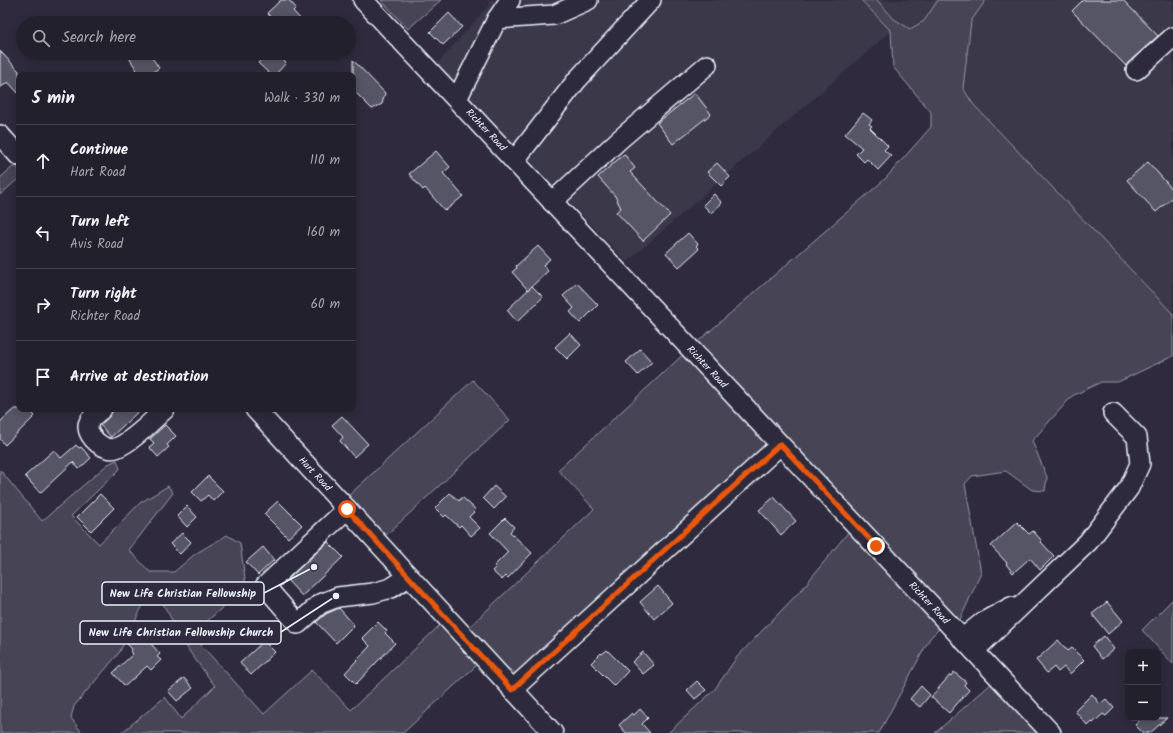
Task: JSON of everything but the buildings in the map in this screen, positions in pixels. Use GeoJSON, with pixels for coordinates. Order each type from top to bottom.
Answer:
{"type":"FeatureCollection","features":[{"type":"Feature","properties":{"kind":"street","name":"Richter Road"},"geometry":{"type":"LineString","coordinates":[[363,0],[1051,733]]}},
{"type":"Feature","properties":{"kind":"street"},"geometry":{"type":"LineString","coordinates":[[457,99],[498,19],[510,0]]}},
{"type":"Feature","properties":{"kind":"street"},"geometry":{"type":"LineString","coordinates":[[498,19],[554,15],[588,0]]}},
{"type":"Feature","properties":{"kind":"street"},"geometry":{"type":"LineString","coordinates":[[514,161],[577,80],[651,0]]}},
{"type":"Feature","properties":{"kind":"street"},"geometry":{"type":"LineString","coordinates":[[1136,70],[1173,37]]}},
{"type":"Feature","properties":{"kind":"street"},"geometry":{"type":"LineString","coordinates":[[552,202],[619,140],[707,65]]}},
{"type":"Feature","properties":{"kind":"street"},"geometry":{"type":"LineString","coordinates":[[0,135],[16,153]]}},
{"type":"Feature","properties":{"kind":"street"},"geometry":{"type":"LineString","coordinates":[[99,412],[88,426],[90,435],[97,443],[106,448],[114,449],[129,440],[162,412]]}},
{"type":"Feature","properties":{"kind":"street","name":"Hart Road"},"geometry":{"type":"LineString","coordinates":[[258,412],[553,733]]}},
{"type":"Feature","properties":{"kind":"street"},"geometry":{"type":"LineString","coordinates":[[968,645],[1021,606],[1088,542],[1129,488],[1140,464],[1137,437],[1113,413]]}},
{"type":"Feature","properties":{"kind":"street"},"geometry":{"type":"LineString","coordinates":[[512,690],[780,444]]}},
{"type":"Feature","properties":{"kind":"street"},"geometry":{"type":"LineString","coordinates":[[347,509],[264,586],[298,624],[320,604],[338,597],[372,593],[391,588],[408,577]]}},
{"type":"Feature","properties":{"kind":"shaded area"},"geometry":{"type":"Polygon","coordinates":[[[381,0],[441,0],[408,29],[381,0]]]}},
{"type":"Feature","properties":{"kind":"shaded area"},"geometry":{"type":"Polygon","coordinates":[[[487,0],[861,0],[891,31],[627,262],[437,64],[490,4],[487,0]]]}},
{"type":"Feature","properties":{"kind":"shaded area"},"geometry":{"type":"Polygon","coordinates":[[[861,0],[877,0],[894,19],[910,29],[924,21],[938,0],[986,0],[971,21],[963,88],[973,104],[1173,314],[1173,356],[1118,382],[1101,382],[1072,396],[1032,441],[1047,477],[1045,491],[1032,490],[1006,471],[972,476],[965,484],[981,573],[959,622],[695,344],[885,179],[931,127],[931,112],[893,67],[891,31],[861,0]]]}},
{"type":"Feature","properties":{"kind":"shaded area"},"geometry":{"type":"Polygon","coordinates":[[[877,0],[938,0],[924,21],[909,29],[894,19],[877,0]]]}},
{"type":"Feature","properties":{"kind":"shaded area"},"geometry":{"type":"Polygon","coordinates":[[[986,0],[1173,0],[1173,314],[973,104],[963,88],[971,21],[986,0]]]}},
{"type":"Feature","properties":{"kind":"shaded area"},"geometry":{"type":"Polygon","coordinates":[[[15,165],[16,166],[16,181],[0,195],[0,178],[15,165]]]}},
{"type":"Feature","properties":{"kind":"shaded area"},"geometry":{"type":"Polygon","coordinates":[[[687,351],[770,442],[516,673],[501,665],[467,629],[594,509],[558,470],[687,351]]]}},
{"type":"Feature","properties":{"kind":"shaded area"},"geometry":{"type":"Polygon","coordinates":[[[473,380],[510,420],[382,539],[345,499],[473,380]]]}},
{"type":"Feature","properties":{"kind":"shaded area"},"geometry":{"type":"Polygon","coordinates":[[[117,460],[120,469],[71,516],[99,544],[140,503],[168,486],[173,493],[129,550],[150,572],[174,572],[195,554],[227,535],[240,543],[246,586],[192,635],[264,714],[312,670],[351,710],[442,623],[479,663],[403,733],[121,733],[165,697],[181,719],[215,686],[189,651],[156,591],[148,595],[119,653],[74,706],[71,718],[82,733],[0,733],[0,470],[42,521],[108,464],[117,460]]]}},
{"type":"Feature","properties":{"kind":"shaded area"},"geometry":{"type":"Polygon","coordinates":[[[850,530],[890,576],[941,627],[930,638],[879,733],[668,733],[715,689],[737,657],[802,589],[850,530]]]}},
{"type":"Feature","properties":{"kind":"shaded area"},"geometry":{"type":"Polygon","coordinates":[[[1173,599],[1173,664],[1161,649],[1142,630],[1173,599]]]}},
{"type":"Feature","properties":{"kind":"shaded area"},"geometry":{"type":"Polygon","coordinates":[[[991,684],[1041,733],[935,733],[991,684]]]}},
{"type":"Feature","properties":{"kind":"place","name":"New Life Christian Fellowship"},"geometry":{"type":"Point","coordinates":[314,567]}},
{"type":"Feature","properties":{"kind":"place","name":"New Life Christian Fellowship Church"},"geometry":{"type":"Point","coordinates":[336,596]}},
{"type":"Feature","properties":{"kind":"route"},"geometry":{"type":"LineString","coordinates":[[347,509],[512,690],[780,444],[876,546]]}}]}
